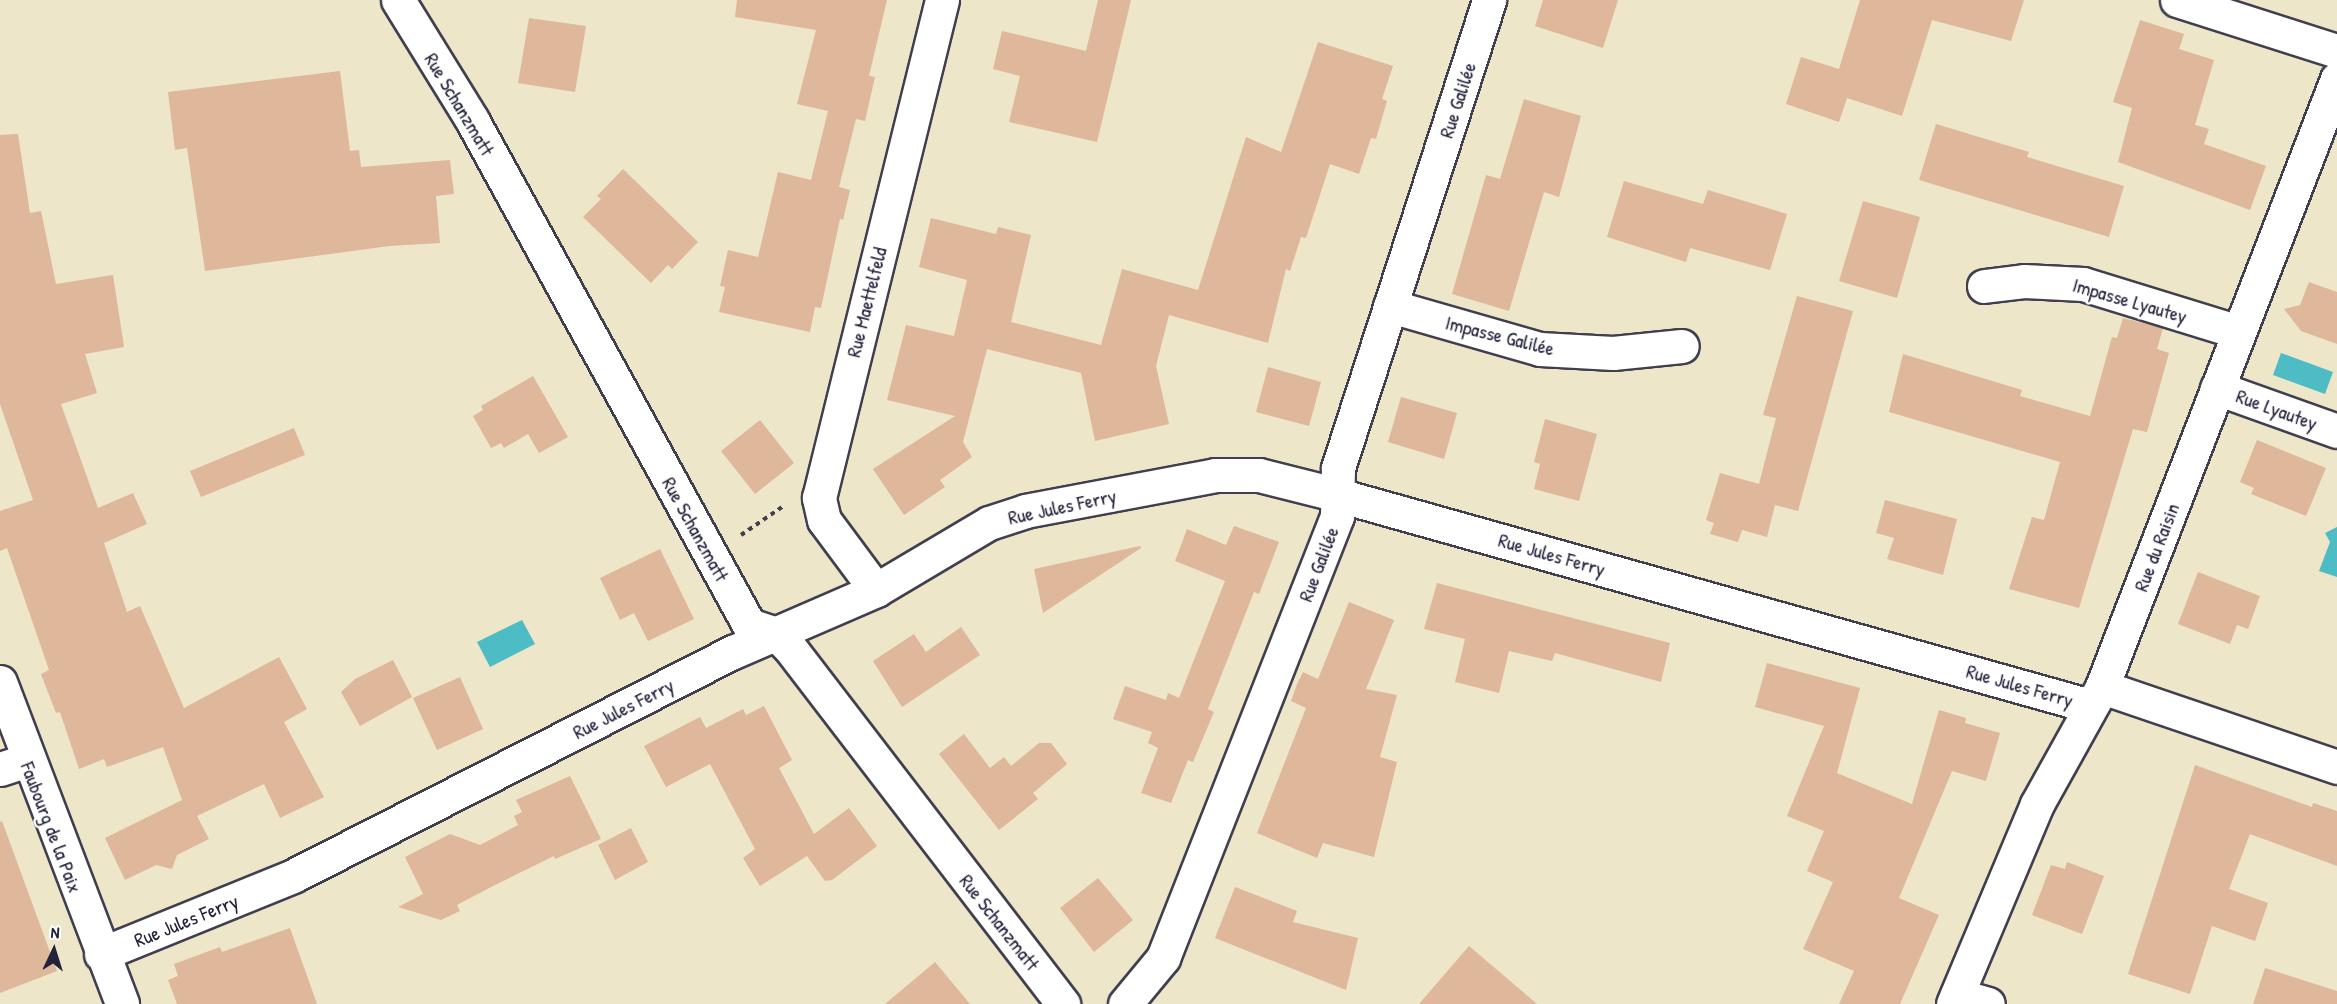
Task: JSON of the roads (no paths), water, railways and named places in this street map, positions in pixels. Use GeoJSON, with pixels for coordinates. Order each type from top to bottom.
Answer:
{"type":"FeatureCollection","features":[{"type":"Feature","properties":{"kind":"street","name":"Rue Schanzmatt"},"geometry":{"type":"LineString","coordinates":[[398,0],[472,120],[749,625],[776,634],[1063,1004]]}},
{"type":"Feature","properties":{"kind":"street","name":"Rue Maettelfeld"},"geometry":{"type":"LineString","coordinates":[[876,590],[824,520],[819,498],[942,0]]}},
{"type":"Feature","properties":{"kind":"street","name":"Rue Galilée"},"geometry":{"type":"LineString","coordinates":[[1125,1004],[1163,958],[1337,516],[1338,468],[1489,0]]}},
{"type":"Feature","properties":{"kind":"street"},"geometry":{"type":"LineString","coordinates":[[2177,0],[2337,51]]}},
{"type":"Feature","properties":{"kind":"street","name":"Rue du Raisin"},"geometry":{"type":"LineString","coordinates":[[1955,999],[2028,822],[2096,697],[2239,332],[2326,139],[2337,80]]}},
{"type":"Feature","properties":{"kind":"street","name":"Impasse Lyautey"},"geometry":{"type":"LineString","coordinates":[[1984,286],[2035,280],[2083,284],[2239,332]]}},
{"type":"Feature","properties":{"kind":"street","name":"Impasse Galilée"},"geometry":{"type":"LineString","coordinates":[[1390,306],[1540,349],[1613,353],[1682,346]]}},
{"type":"Feature","properties":{"kind":"street","name":"Rue Lyautey"},"geometry":{"type":"LineString","coordinates":[[2217,388],[2337,431]]}},
{"type":"Feature","properties":{"kind":"street","name":"Rue Jules Ferry"},"geometry":{"type":"LineString","coordinates":[[101,954],[293,876],[733,652],[876,590],[955,541],[989,523],[1025,511],[1235,473],[1338,495],[2096,697],[2337,767]]}},
{"type":"Feature","properties":{"kind":"street","name":"Faubourg de la Paix"},"geometry":{"type":"LineString","coordinates":[[0,682],[13,764],[122,1004]]}},
{"type":"Feature","properties":{"kind":"street"},"geometry":{"type":"LineString","coordinates":[[1955,999],[1988,1004]]}},
{"type":"Feature","properties":{"kind":"water"},"geometry":{"type":"Polygon","coordinates":[[[2281,353],[2333,372],[2325,394],[2273,375],[2281,353]]]}},
{"type":"Feature","properties":{"kind":"water"},"geometry":{"type":"Polygon","coordinates":[[[2337,527],[2337,577],[2319,571],[2330,542],[2325,533],[2337,527]]]}},
{"type":"Feature","properties":{"kind":"water"},"geometry":{"type":"Polygon","coordinates":[[[522,620],[535,644],[490,667],[477,642],[522,620]]]}}]}
